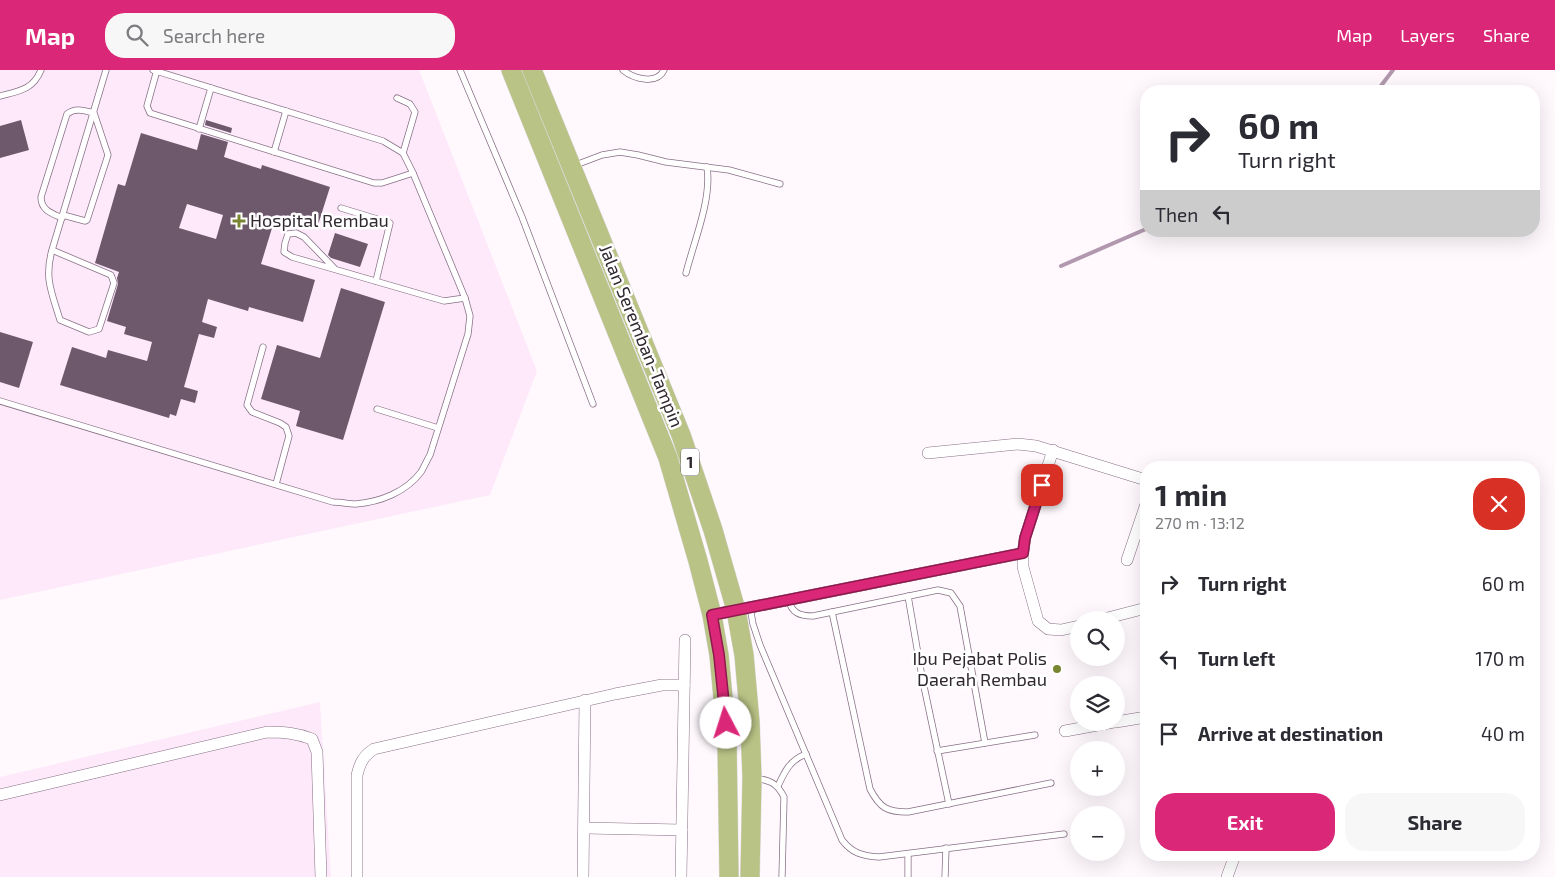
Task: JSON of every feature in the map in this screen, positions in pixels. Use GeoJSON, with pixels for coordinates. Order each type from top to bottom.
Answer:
{"type":"FeatureCollection","features":[{"type":"Feature","properties":{"kind":"highway","name":"Jalan Seremban-Tampin"},"geometry":{"type":"LineString","coordinates":[[510,70],[668,458],[712,615],[719,655],[727,740],[729,877]]}},
{"type":"Feature","properties":{"kind":"highway","name":"Jalan Seremban-Tampin"},"geometry":{"type":"LineString","coordinates":[[532,70],[681,434],[713,530],[743,609],[752,778],[750,877]]}},
{"type":"Feature","properties":{"kind":"street"},"geometry":{"type":"LineString","coordinates":[[928,453],[1018,444],[1053,450],[1140,478]]}},
{"type":"Feature","properties":{"kind":"street"},"geometry":{"type":"LineString","coordinates":[[1053,450],[1025,538],[1024,567],[1038,621],[1048,629],[1061,630],[1070,628]]}},
{"type":"Feature","properties":{"kind":"street"},"geometry":{"type":"LineString","coordinates":[[1127,560],[1140,522]]}},
{"type":"Feature","properties":{"kind":"street"},"geometry":{"type":"LineString","coordinates":[[712,615],[1023,553]]}},
{"type":"Feature","properties":{"kind":"street"},"geometry":{"type":"LineString","coordinates":[[1125,613],[1140,610]]}},
{"type":"Feature","properties":{"kind":"street"},"geometry":{"type":"LineString","coordinates":[[682,877],[684,640]]}},
{"type":"Feature","properties":{"kind":"street"},"geometry":{"type":"LineString","coordinates":[[357,877],[357,775],[365,755],[374,749],[585,700],[662,685],[684,685]]}},
{"type":"Feature","properties":{"kind":"street"},"geometry":{"type":"LineString","coordinates":[[583,877],[585,700]]}},
{"type":"Feature","properties":{"kind":"street"},"geometry":{"type":"LineString","coordinates":[[1125,720],[1140,718]]}},
{"type":"Feature","properties":{"kind":"street"},"geometry":{"type":"LineString","coordinates":[[1065,732],[1070,731]]}},
{"type":"Feature","properties":{"kind":"street"},"geometry":{"type":"LineString","coordinates":[[0,795],[267,732],[300,734],[312,739],[317,752],[321,877]]}},
{"type":"Feature","properties":{"kind":"street"},"geometry":{"type":"LineString","coordinates":[[585,828],[682,830]]}},
{"type":"Feature","properties":{"kind":"street"},"geometry":{"type":"LineString","coordinates":[[1227,877],[1233,861]]}},
{"type":"Feature","properties":{"kind":"lane"},"geometry":{"type":"LineString","coordinates":[[0,96],[23,90],[32,85],[41,70]]}},
{"type":"Feature","properties":{"kind":"lane"},"geometry":{"type":"LineString","coordinates":[[52,250],[111,275],[114,283],[99,329],[89,332],[60,320],[48,281],[48,264],[52,250],[62,216],[94,113],[106,70]]}},
{"type":"Feature","properties":{"kind":"lane"},"geometry":{"type":"LineString","coordinates":[[0,401],[333,502],[356,504],[396,493],[407,486],[420,472],[430,455],[468,334],[470,316],[465,298],[413,173],[403,153],[383,141],[156,70],[147,106],[150,113],[374,184],[413,173]]}},
{"type":"Feature","properties":{"kind":"lane"},"geometry":{"type":"LineString","coordinates":[[460,70],[522,217],[593,404]]}},
{"type":"Feature","properties":{"kind":"lane"},"geometry":{"type":"LineString","coordinates":[[623,70],[628,74],[652,80],[661,76],[664,70]]}},
{"type":"Feature","properties":{"kind":"lane"},"geometry":{"type":"LineString","coordinates":[[200,129],[211,88]]}},
{"type":"Feature","properties":{"kind":"lane"},"geometry":{"type":"LineString","coordinates":[[397,98],[410,104],[415,112],[403,153]]}},
{"type":"Feature","properties":{"kind":"lane"},"geometry":{"type":"LineString","coordinates":[[76,110],[94,113],[108,155],[88,220],[85,221],[48,212],[43,208],[40,197],[67,114],[76,110]]}},
{"type":"Feature","properties":{"kind":"lane"},"geometry":{"type":"LineString","coordinates":[[274,152],[286,111]]}},
{"type":"Feature","properties":{"kind":"lane"},"geometry":{"type":"LineString","coordinates":[[572,167],[602,156],[620,152],[666,162],[729,170],[780,184]]}},
{"type":"Feature","properties":{"kind":"lane"},"geometry":{"type":"LineString","coordinates":[[686,272],[708,194],[709,180],[707,167]]}},
{"type":"Feature","properties":{"kind":"lane"},"geometry":{"type":"LineString","coordinates":[[340,208],[390,223],[376,281]]}},
{"type":"Feature","properties":{"kind":"lane"},"geometry":{"type":"LineString","coordinates":[[334,268],[304,237],[296,233],[288,234],[284,252],[292,257],[444,301],[465,298]]}},
{"type":"Feature","properties":{"kind":"lane"},"geometry":{"type":"LineString","coordinates":[[263,347],[247,405],[252,412],[286,427],[289,436],[276,484]]}},
{"type":"Feature","properties":{"kind":"lane"},"geometry":{"type":"LineString","coordinates":[[377,409],[438,428]]}},
{"type":"Feature","properties":{"kind":"lane"},"geometry":{"type":"LineString","coordinates":[[788,599],[793,610],[798,614],[813,616],[938,590],[951,594],[960,606],[985,743]]}},
{"type":"Feature","properties":{"kind":"lane"},"geometry":{"type":"LineString","coordinates":[[908,596],[922,677],[949,804]]}},
{"type":"Feature","properties":{"kind":"lane"},"geometry":{"type":"LineString","coordinates":[[743,609],[753,624],[760,645],[842,840],[848,848],[858,854],[879,857],[1064,834]]}},
{"type":"Feature","properties":{"kind":"lane"},"geometry":{"type":"LineString","coordinates":[[832,612],[870,789],[877,802],[886,809],[908,812],[1051,783]]}},
{"type":"Feature","properties":{"kind":"lane"},"geometry":{"type":"LineString","coordinates":[[937,751],[1036,735]]}},
{"type":"Feature","properties":{"kind":"lane"},"geometry":{"type":"LineString","coordinates":[[778,786],[791,762],[806,754]]}},
{"type":"Feature","properties":{"kind":"lane"},"geometry":{"type":"LineString","coordinates":[[752,778],[765,780],[778,786],[784,797],[782,877]]}},
{"type":"Feature","properties":{"kind":"lane"},"geometry":{"type":"LineString","coordinates":[[945,877],[946,848]]}},
{"type":"Feature","properties":{"kind":"lane"},"geometry":{"type":"LineString","coordinates":[[908,854],[908,877]]}},
{"type":"Feature","properties":{"kind":"shaded area","name":"Hospital Rembau"},"geometry":{"type":"Polygon","coordinates":[[[0,70],[419,70],[537,371],[490,495],[0,600],[0,70]]]}},
{"type":"Feature","properties":{"kind":"shaded area"},"geometry":{"type":"Polygon","coordinates":[[[320,702],[331,877],[0,877],[0,777],[320,702]]]}},
{"type":"Feature","properties":{"kind":"building"},"geometry":{"type":"Polygon","coordinates":[[[21,120],[29,150],[0,158],[0,126],[21,120]]]}},
{"type":"Feature","properties":{"kind":"building"},"geometry":{"type":"Polygon","coordinates":[[[206,120],[232,128],[231,133],[205,125],[206,120]]]}},
{"type":"Feature","properties":{"kind":"building"},"geometry":{"type":"Polygon","coordinates":[[[141,133],[197,150],[201,134],[228,142],[224,157],[261,169],[262,165],[330,187],[317,228],[276,215],[261,264],[315,280],[303,322],[249,307],[248,311],[208,299],[202,322],[217,327],[214,338],[199,334],[184,387],[198,391],[195,403],[181,399],[176,416],[170,414],[169,418],[60,385],[72,347],[106,358],[108,350],[147,361],[152,342],[124,334],[126,327],[107,321],[118,284],[119,272],[95,263],[118,184],[125,186],[141,133]],[[187,204],[179,228],[216,239],[223,215],[187,204]]]}},
{"type":"Feature","properties":{"kind":"building"},"geometry":{"type":"Polygon","coordinates":[[[335,233],[368,244],[360,267],[331,258],[328,255],[335,233]]]}},
{"type":"Feature","properties":{"kind":"building"},"geometry":{"type":"Polygon","coordinates":[[[341,288],[385,302],[343,440],[296,426],[300,411],[261,399],[277,345],[320,358],[341,288]]]}},
{"type":"Feature","properties":{"kind":"building"},"geometry":{"type":"Polygon","coordinates":[[[0,332],[33,342],[19,388],[0,382],[0,332]]]}},
{"type":"Feature","properties":{"kind":"waterway"},"geometry":{"type":"LineString","coordinates":[[1382,85],[1393,70]]}},
{"type":"Feature","properties":{"kind":"waterway"},"geometry":{"type":"LineString","coordinates":[[1061,266],[1140,232]]}},
{"type":"Feature","properties":{"kind":"place","name":"Hospital Rembau"},"geometry":{"type":"Point","coordinates":[239,221]}},
{"type":"Feature","properties":{"kind":"place","name":"Ibu Pejabat Polis Daerah Rembau"},"geometry":{"type":"Point","coordinates":[1057,669]}},
{"type":"Feature","properties":{"kind":"route"},"geometry":{"type":"LineString","coordinates":[[726,723],[719,655],[712,615],[1023,553],[1025,538],[1042,485]]}}]}
